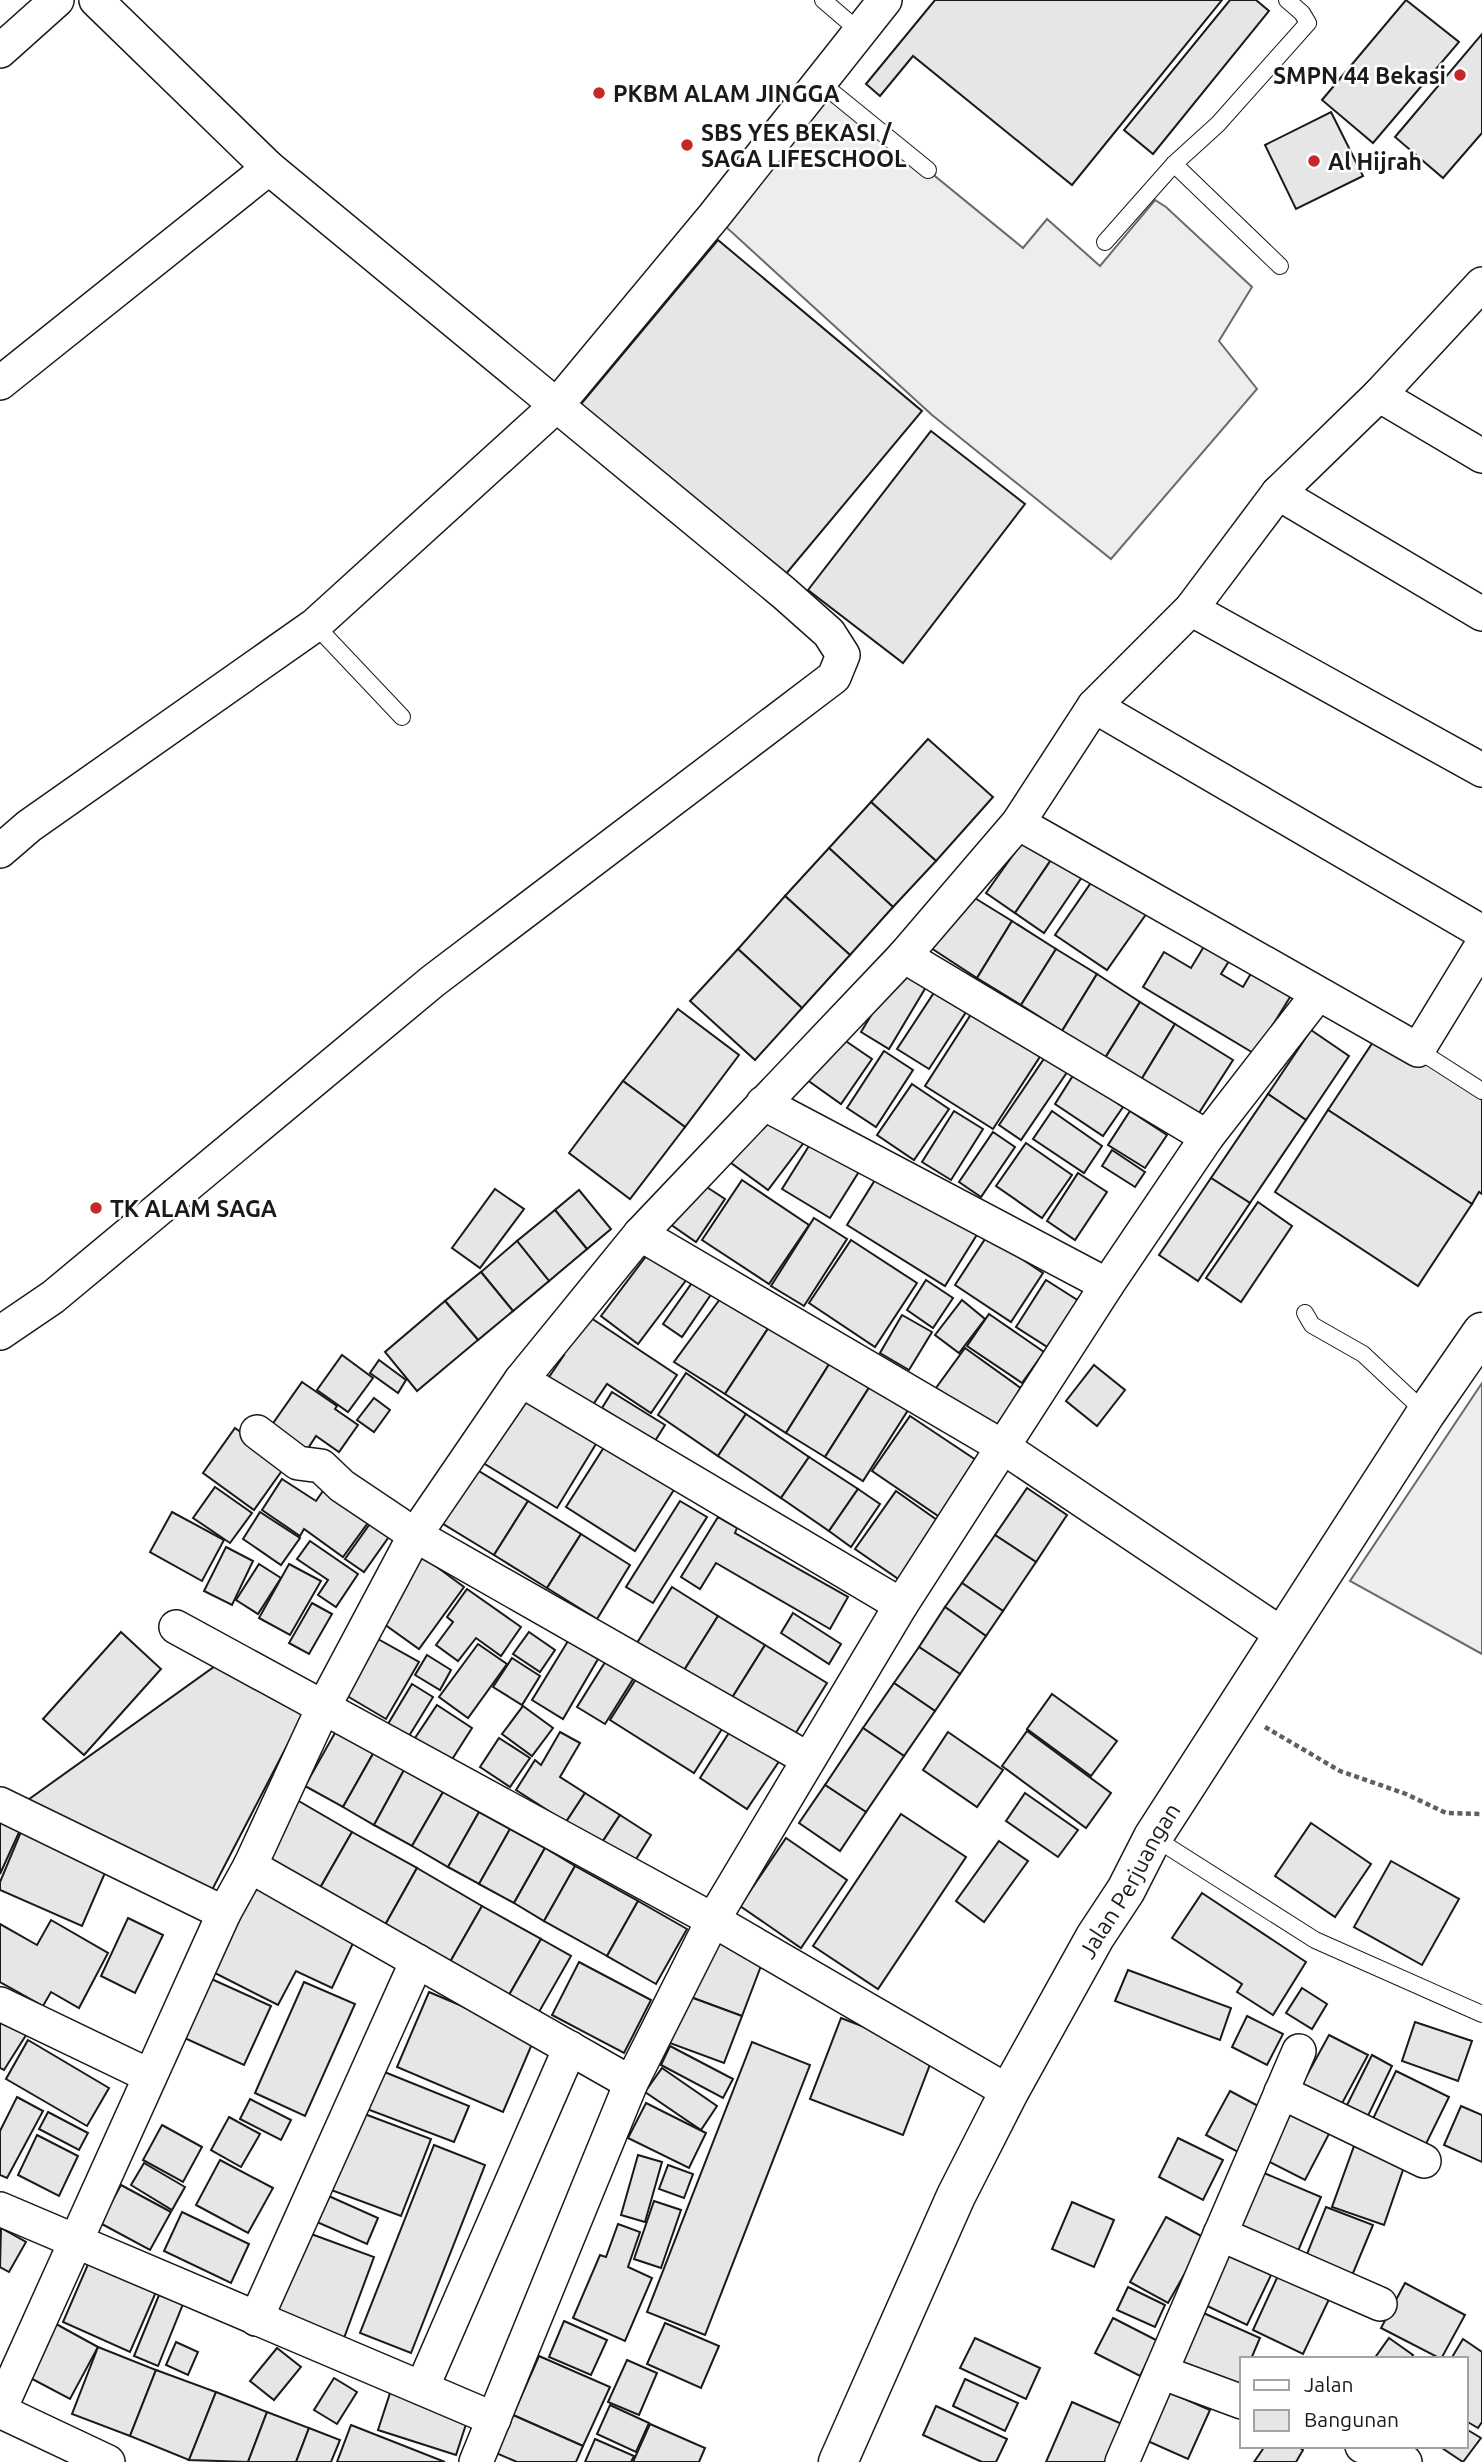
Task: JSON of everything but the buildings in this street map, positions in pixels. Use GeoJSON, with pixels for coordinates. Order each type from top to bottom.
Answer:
{"type":"FeatureCollection","features":[{"type":"Feature","properties":{"kind":"main road","name":"Jalan Perjuangan"},"geometry":{"type":"LineString","coordinates":[[838,2462],[956,2196],[1009,2092],[1095,1937],[1126,1890],[1153,1837],[1426,1413],[1482,1332]]}},
{"type":"Feature","properties":{"kind":"street"},"geometry":{"type":"LineString","coordinates":[[0,51],[57,0]]}},
{"type":"Feature","properties":{"kind":"street"},"geometry":{"type":"LineString","coordinates":[[0,1333],[53,1297],[433,981],[834,677],[843,655],[829,633],[269,168],[96,0]]}},
{"type":"Feature","properties":{"kind":"street"},"geometry":{"type":"LineString","coordinates":[[0,851],[29,825],[315,625],[556,405],[886,0]]}},
{"type":"Feature","properties":{"kind":"street"},"geometry":{"type":"LineString","coordinates":[[0,383],[269,168]]}},
{"type":"Feature","properties":{"kind":"street"},"geometry":{"type":"LineString","coordinates":[[108,2462],[0,2410],[224,1913],[250,1866],[323,1708],[415,1535],[521,1380],[640,1234],[904,956],[1017,823],[1094,706],[1191,609],[1278,493],[1379,395],[1481,288]]}},
{"type":"Feature","properties":{"kind":"street"},"geometry":{"type":"LineString","coordinates":[[1379,395],[1482,456]]}},
{"type":"Feature","properties":{"kind":"street"},"geometry":{"type":"LineString","coordinates":[[1278,493],[1482,614]]}},
{"type":"Feature","properties":{"kind":"street"},"geometry":{"type":"LineString","coordinates":[[1191,609],[1482,770]]}},
{"type":"Feature","properties":{"kind":"street"},"geometry":{"type":"LineString","coordinates":[[1094,706],[1482,932]]}},
{"type":"Feature","properties":{"kind":"street"},"geometry":{"type":"LineString","coordinates":[[1017,823],[1418,1050],[1482,945]]}},
{"type":"Feature","properties":{"kind":"street"},"geometry":{"type":"LineString","coordinates":[[904,956],[1208,1137]]}},
{"type":"Feature","properties":{"kind":"street"},"geometry":{"type":"LineString","coordinates":[[476,2462],[631,2083],[713,1920],[901,1605],[1107,1285],[1208,1137],[1318,994]]}},
{"type":"Feature","properties":{"kind":"street"},"geometry":{"type":"LineString","coordinates":[[763,1103],[1107,1285]]}},
{"type":"Feature","properties":{"kind":"street"},"geometry":{"type":"LineString","coordinates":[[640,1234],[1003,1447],[1283,1635]]}},
{"type":"Feature","properties":{"kind":"street"},"geometry":{"type":"LineString","coordinates":[[521,1380],[901,1605]]}},
{"type":"Feature","properties":{"kind":"street"},"geometry":{"type":"LineString","coordinates":[[257,1432],[298,1463],[321,1466],[342,1486],[415,1535],[808,1759]]}},
{"type":"Feature","properties":{"kind":"street"},"geometry":{"type":"LineString","coordinates":[[176,1627],[713,1920],[1009,2092]]}},
{"type":"Feature","properties":{"kind":"street"},"geometry":{"type":"LineString","coordinates":[[0,1804],[224,1913]]}},
{"type":"Feature","properties":{"kind":"street"},"geometry":{"type":"LineString","coordinates":[[250,1866],[631,2083]]}},
{"type":"Feature","properties":{"kind":"street"},"geometry":{"type":"LineString","coordinates":[[256,2319],[417,1961]]}},
{"type":"Feature","properties":{"kind":"street"},"geometry":{"type":"LineString","coordinates":[[0,2004],[150,2076]]}},
{"type":"Feature","properties":{"kind":"street"},"geometry":{"type":"LineString","coordinates":[[422,2388],[570,2048]]}},
{"type":"Feature","properties":{"kind":"street"},"geometry":{"type":"LineString","coordinates":[[1122,2462],[1299,2051]]}},
{"type":"Feature","properties":{"kind":"street"},"geometry":{"type":"LineString","coordinates":[[1281,2092],[1424,2161]]}},
{"type":"Feature","properties":{"kind":"street"},"geometry":{"type":"LineString","coordinates":[[0,2209],[494,2419]]}},
{"type":"Feature","properties":{"kind":"street"},"geometry":{"type":"LineString","coordinates":[[1220,2234],[1380,2304]]}},
{"type":"Feature","properties":{"kind":"street"},"geometry":{"type":"LineString","coordinates":[[1161,2372],[1240,2401]]}},
{"type":"Feature","properties":{"kind":"street"},"geometry":{"type":"LineString","coordinates":[[1367,2448],[1405,2462]]}},
{"type":"Feature","properties":{"kind":"lane"},"geometry":{"type":"LineString","coordinates":[[823,0],[859,31]]}},
{"type":"Feature","properties":{"kind":"lane"},"geometry":{"type":"LineString","coordinates":[[1105,242],[1174,164],[1218,124],[1308,23],[1302,13],[1287,0]]}},
{"type":"Feature","properties":{"kind":"lane"},"geometry":{"type":"LineString","coordinates":[[821,83],[928,170]]}},
{"type":"Feature","properties":{"kind":"lane"},"geometry":{"type":"LineString","coordinates":[[1174,164],[1280,266]]}},
{"type":"Feature","properties":{"kind":"lane"},"geometry":{"type":"LineString","coordinates":[[315,625],[402,716]]}},
{"type":"Feature","properties":{"kind":"lane"},"geometry":{"type":"LineString","coordinates":[[1418,1050],[1482,1091]]}},
{"type":"Feature","properties":{"kind":"lane"},"geometry":{"type":"LineString","coordinates":[[1305,1313],[1312,1325],[1363,1354],[1426,1413]]}},
{"type":"Feature","properties":{"kind":"lane"},"geometry":{"type":"LineString","coordinates":[[1153,1837],[1315,1940],[1482,2014]]}},
{"type":"Feature","properties":{"kind":"path"},"geometry":{"type":"LineString","coordinates":[[1279,1735],[1340,1771],[1406,1794],[1446,1813],[1482,1814]]}},
{"type":"Feature","properties":{"kind":"shaded area"},"geometry":{"type":"Polygon","coordinates":[[[821,83],[1023,248],[1047,219],[1100,266],[1155,200],[1166,207],[1252,287],[1219,341],[1257,389],[1111,559],[932,415],[714,216],[821,83]]]}},
{"type":"Feature","properties":{"kind":"shaded area"},"geometry":{"type":"Polygon","coordinates":[[[1482,1383],[1482,1654],[1350,1581],[1482,1383]]]}},
{"type":"Feature","properties":{"kind":"place","name":"SMPN 44 Bekasi"},"geometry":{"type":"Point","coordinates":[1460,75]}},
{"type":"Feature","properties":{"kind":"place","name":"PKBM ALAM JINGGA"},"geometry":{"type":"Point","coordinates":[599,93]}},
{"type":"Feature","properties":{"kind":"place","name":"SBS YES BEKASI / SAGA LIFESCHOOL"},"geometry":{"type":"Point","coordinates":[687,145]}},
{"type":"Feature","properties":{"kind":"place","name":"Al Hijrah"},"geometry":{"type":"Point","coordinates":[1314,161]}},
{"type":"Feature","properties":{"kind":"place","name":"TK ALAM SAGA"},"geometry":{"type":"Point","coordinates":[96,1208]}}]}
